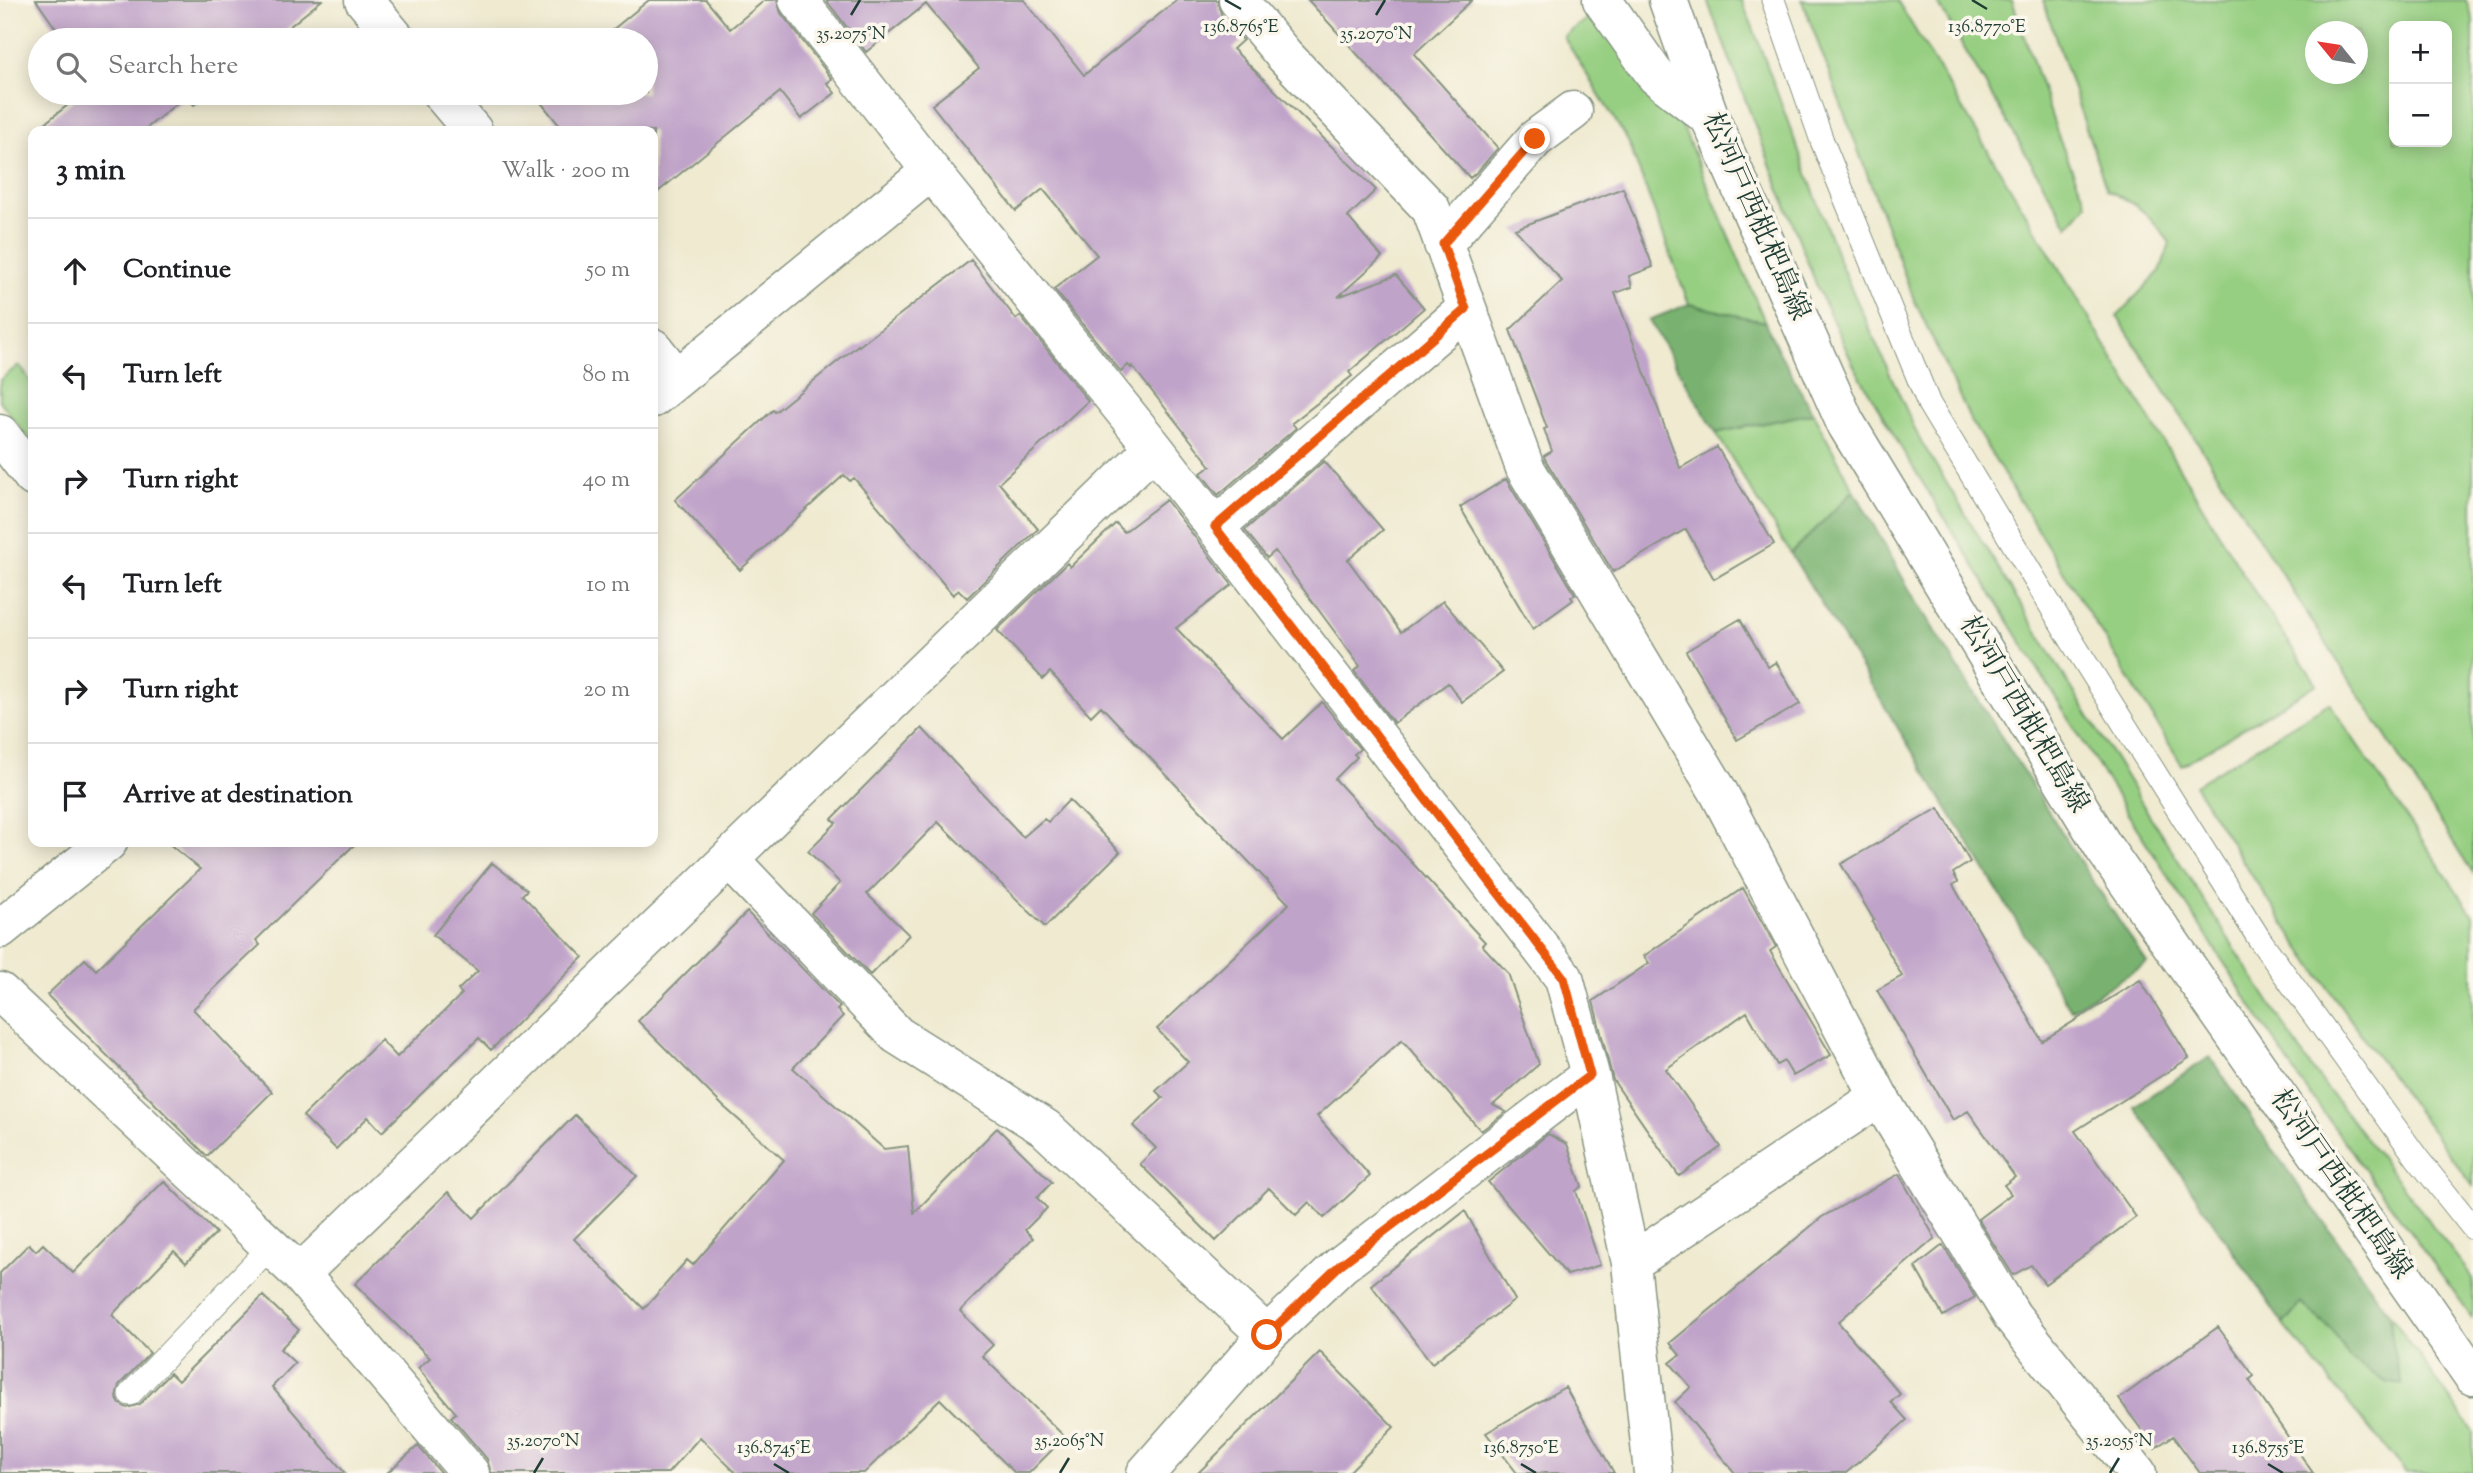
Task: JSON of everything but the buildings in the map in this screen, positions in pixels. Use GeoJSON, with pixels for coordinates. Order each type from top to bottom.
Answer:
{"type":"FeatureCollection","features":[{"type":"Feature","properties":{"kind":"street"},"geometry":{"type":"LineString","coordinates":[[364,0],[387,28]]}},
{"type":"Feature","properties":{"kind":"street"},"geometry":{"type":"LineString","coordinates":[[798,0],[931,171],[1154,448],[1564,978],[1590,1075],[1631,1263],[1653,1473]]}},
{"type":"Feature","properties":{"kind":"street"},"geometry":{"type":"LineString","coordinates":[[1238,0],[1284,55],[1431,209],[1525,468],[1718,791],[1879,1097],[2012,1316],[2137,1473]]}},
{"type":"Feature","properties":{"kind":"street"},"geometry":{"type":"LineString","coordinates":[[1602,0],[1656,76],[1710,118]]}},
{"type":"Feature","properties":{"kind":"street","name":"松河戸西枇杷島線"},"geometry":{"type":"LineString","coordinates":[[1668,0],[1710,118],[1845,422],[2104,848],[2473,1376]]}},
{"type":"Feature","properties":{"kind":"street"},"geometry":{"type":"LineString","coordinates":[[451,105],[469,126]]}},
{"type":"Feature","properties":{"kind":"street"},"geometry":{"type":"LineString","coordinates":[[1443,244],[1535,139],[1573,111]]}},
{"type":"Feature","properties":{"kind":"street"},"geometry":{"type":"LineString","coordinates":[[658,365],[665,388],[931,171]]}},
{"type":"Feature","properties":{"kind":"street"},"geometry":{"type":"LineString","coordinates":[[1215,527],[1466,309]]}},
{"type":"Feature","properties":{"kind":"street"},"geometry":{"type":"LineString","coordinates":[[0,434],[28,470]]}},
{"type":"Feature","properties":{"kind":"street"},"geometry":{"type":"LineString","coordinates":[[300,1274],[1154,448]]}},
{"type":"Feature","properties":{"kind":"street"},"geometry":{"type":"LineString","coordinates":[[0,929],[102,847]]}},
{"type":"Feature","properties":{"kind":"street"},"geometry":{"type":"LineString","coordinates":[[729,859],[897,1035],[1045,1128],[1267,1335]]}},
{"type":"Feature","properties":{"kind":"street"},"geometry":{"type":"LineString","coordinates":[[0,992],[300,1274],[470,1473]]}},
{"type":"Feature","properties":{"kind":"street"},"geometry":{"type":"LineString","coordinates":[[1146,1473],[1267,1335],[1340,1265],[1590,1075]]}},
{"type":"Feature","properties":{"kind":"street"},"geometry":{"type":"LineString","coordinates":[[1631,1263],[1879,1097]]}},
{"type":"Feature","properties":{"kind":"lane"},"geometry":{"type":"LineString","coordinates":[[1773,0],[1822,141],[1929,404],[2075,646],[2260,940],[2417,1158],[2473,1228]]}},
{"type":"Feature","properties":{"kind":"lane"},"geometry":{"type":"LineString","coordinates":[[130,1394],[271,1246]]}},
{"type":"Feature","properties":{"kind":"green space"},"geometry":{"type":"Polygon","coordinates":[[[1707,0],[1741,0],[1842,268],[1919,438],[2146,810],[2312,1069],[2473,1278],[2473,1318],[2299,1079],[2131,819],[1903,451],[1853,364],[1818,289],[1707,0]]]}},
{"type":"Feature","properties":{"kind":"green space"},"geometry":{"type":"Polygon","coordinates":[[[1802,0],[1897,0],[2248,582],[2317,684],[2182,765],[1971,421],[1913,297],[1802,0]]]}},
{"type":"Feature","properties":{"kind":"green space"},"geometry":{"type":"Polygon","coordinates":[[[1936,0],[2012,0],[2060,141],[2087,204],[2068,226],[1936,0]]]}},
{"type":"Feature","properties":{"kind":"green space"},"geometry":{"type":"Polygon","coordinates":[[[2043,0],[2466,0],[2473,20],[2473,873],[2117,316],[2160,271],[2170,243],[2143,211],[2107,190],[2043,0]]]}},
{"type":"Feature","properties":{"kind":"green space"},"geometry":{"type":"Polygon","coordinates":[[[1595,13],[1681,123],[1765,322],[1689,304],[1628,141],[1563,36],[1595,13]]]}},
{"type":"Feature","properties":{"kind":"green space"},"geometry":{"type":"Polygon","coordinates":[[[1689,304],[1765,322],[1813,413],[1716,433],[1649,320],[1689,304]]]}},
{"type":"Feature","properties":{"kind":"green space"},"geometry":{"type":"Polygon","coordinates":[[[19,365],[28,377],[28,438],[0,401],[0,380],[19,365]]]}},
{"type":"Feature","properties":{"kind":"green space"},"geometry":{"type":"Polygon","coordinates":[[[1813,413],[1854,490],[1791,554],[1716,433],[1813,413]]]}},
{"type":"Feature","properties":{"kind":"green space"},"geometry":{"type":"Polygon","coordinates":[[[1854,490],[1914,598],[2147,963],[2071,1010],[1791,554],[1854,490]]]}},
{"type":"Feature","properties":{"kind":"green space"},"geometry":{"type":"Polygon","coordinates":[[[2329,703],[2473,915],[2473,1186],[2329,989],[2260,888],[2195,785],[2329,703]]]}},
{"type":"Feature","properties":{"kind":"green space"},"geometry":{"type":"Polygon","coordinates":[[[2210,1057],[2390,1315],[2392,1345],[2402,1385],[2386,1382],[2350,1359],[2332,1330],[2301,1303],[2283,1324],[2134,1106],[2210,1057]]]}},
{"type":"Feature","properties":{"kind":"green space"},"geometry":{"type":"Polygon","coordinates":[[[2301,1303],[2332,1330],[2350,1359],[2392,1345],[2390,1315],[2473,1431],[2473,1473],[2406,1473],[2283,1324],[2301,1303]]]}},
{"type":"Feature","properties":{"kind":"route"},"geometry":{"type":"LineString","coordinates":[[1267,1335],[1340,1265],[1590,1075],[1564,978],[1215,527],[1466,309],[1443,244],[1535,139]]}}]}
